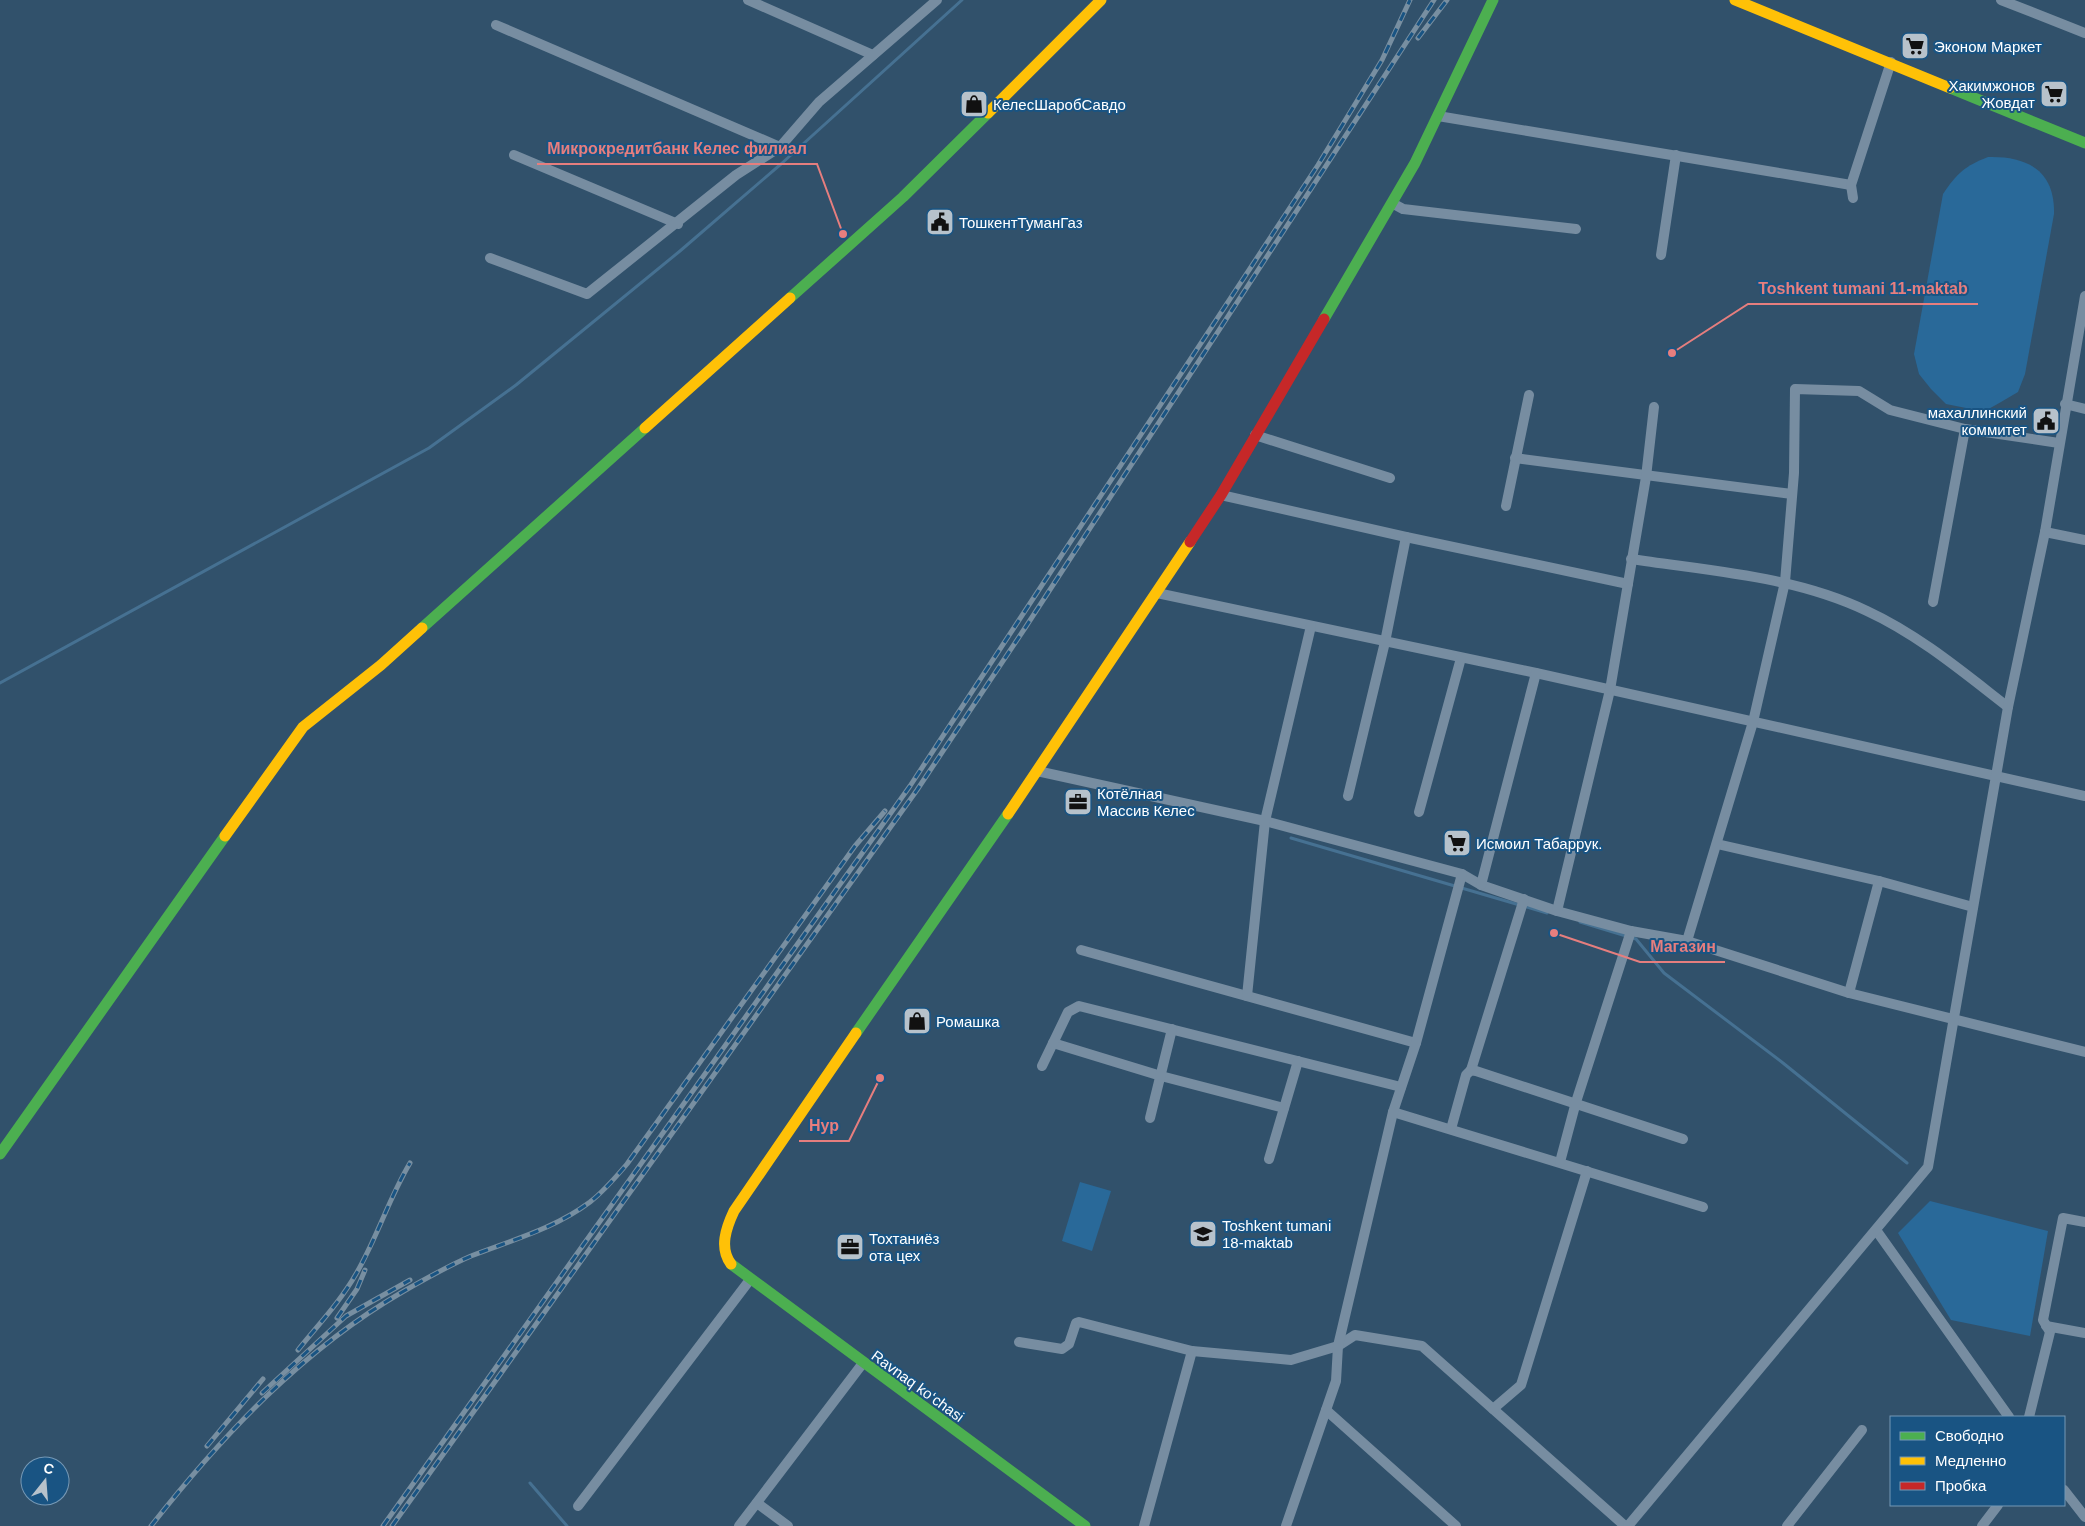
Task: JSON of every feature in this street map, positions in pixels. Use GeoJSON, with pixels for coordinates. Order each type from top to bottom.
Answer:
{"type":"FeatureCollection","features":[{"type":"Feature","properties":{"kind":"street"},"geometry":{"type":"LineString","coordinates":[[748,0],[873,55]]}},
{"type":"Feature","properties":{"kind":"street"},"geometry":{"type":"LineString","coordinates":[[490,258],[587,294],[678,224],[736,175],[780,147],[819,102],[936,0]]}},
{"type":"Feature","properties":{"kind":"street"},"geometry":{"type":"LineString","coordinates":[[0,1154],[303,727],[381,665],[903,197],[1101,0]]}},
{"type":"Feature","properties":{"kind":"street"},"geometry":{"type":"LineString","coordinates":[[1493,0],[1438,116],[1392,202],[1221,495],[1037,771],[1265,821],[1462,874],[1481,885],[1557,911],[1631,931],[1687,941],[1849,992],[2085,1052]]}},
{"type":"Feature","properties":{"kind":"street"},"geometry":{"type":"LineString","coordinates":[[1735,0],[1891,62],[2085,143]]}},
{"type":"Feature","properties":{"kind":"street"},"geometry":{"type":"LineString","coordinates":[[2001,0],[2085,33]]}},
{"type":"Feature","properties":{"kind":"street"},"geometry":{"type":"LineString","coordinates":[[496,25],[780,147]]}},
{"type":"Feature","properties":{"kind":"street"},"geometry":{"type":"LineString","coordinates":[[1853,198],[1851,185],[1891,62]]}},
{"type":"Feature","properties":{"kind":"street"},"geometry":{"type":"LineString","coordinates":[[1438,116],[1851,185]]}},
{"type":"Feature","properties":{"kind":"street"},"geometry":{"type":"LineString","coordinates":[[514,155],[678,224]]}},
{"type":"Feature","properties":{"kind":"street"},"geometry":{"type":"LineString","coordinates":[[1661,255],[1676,155]]}},
{"type":"Feature","properties":{"kind":"street"},"geometry":{"type":"LineString","coordinates":[[1392,202],[1403,209],[1576,229]]}},
{"type":"Feature","properties":{"kind":"street"},"geometry":{"type":"LineString","coordinates":[[1019,1342],[1062,1349],[1069,1344],[1078,1322],[1192,1351],[1291,1360],[1338,1346],[1355,1335],[1422,1346],[1626,1526],[1928,1167],[2008,707],[2045,532],[2065,404],[2085,296]]}},
{"type":"Feature","properties":{"kind":"street"},"geometry":{"type":"LineString","coordinates":[[1687,941],[1753,722],[1785,582],[1792,494],[1795,389],[1859,391],[1890,410],[1965,430],[2059,443]]}},
{"type":"Feature","properties":{"kind":"street"},"geometry":{"type":"LineString","coordinates":[[1506,506],[1530,395]]}},
{"type":"Feature","properties":{"kind":"street"},"geometry":{"type":"LineString","coordinates":[[2065,404],[2085,408]]}},
{"type":"Feature","properties":{"kind":"street"},"geometry":{"type":"LineString","coordinates":[[1557,911],[1610,690],[1646,477],[1654,406]]}},
{"type":"Feature","properties":{"kind":"street"},"geometry":{"type":"LineString","coordinates":[[1934,602],[1965,430]]}},
{"type":"Feature","properties":{"kind":"street"},"geometry":{"type":"LineString","coordinates":[[1255,435],[1390,478]]}},
{"type":"Feature","properties":{"kind":"street"},"geometry":{"type":"LineString","coordinates":[[1515,458],[1646,477],[1792,494]]}},
{"type":"Feature","properties":{"kind":"street"},"geometry":{"type":"LineString","coordinates":[[1221,495],[1406,537],[1628,584]]}},
{"type":"Feature","properties":{"kind":"street"},"geometry":{"type":"LineString","coordinates":[[2045,532],[2085,540]]}},
{"type":"Feature","properties":{"kind":"street"},"geometry":{"type":"LineString","coordinates":[[1348,796],[1385,642],[1406,537]]}},
{"type":"Feature","properties":{"kind":"street"},"geometry":{"type":"LineString","coordinates":[[1631,559],[1785,582],[1867,611],[1930,647],[2008,707]]}},
{"type":"Feature","properties":{"kind":"street"},"geometry":{"type":"LineString","coordinates":[[1156,593],[1536,673],[2085,796]]}},
{"type":"Feature","properties":{"kind":"street"},"geometry":{"type":"LineString","coordinates":[[1247,996],[1265,821],[1311,626]]}},
{"type":"Feature","properties":{"kind":"street"},"geometry":{"type":"LineString","coordinates":[[1420,812],[1461,658]]}},
{"type":"Feature","properties":{"kind":"street"},"geometry":{"type":"LineString","coordinates":[[1481,885],[1536,673]]}},
{"type":"Feature","properties":{"kind":"street","name":"Ravnaq ko‘chasi"},"geometry":{"type":"LineString","coordinates":[[1037,771],[738,1203],[728,1223],[724,1241],[728,1262],[749,1281],[1085,1526]]}},
{"type":"Feature","properties":{"kind":"street"},"geometry":{"type":"LineString","coordinates":[[1716,844],[1879,881],[1974,907]]}},
{"type":"Feature","properties":{"kind":"street"},"geometry":{"type":"LineString","coordinates":[[1288,1525],[1336,1381],[1338,1346],[1393,1112],[1416,1043],[1462,874]]}},
{"type":"Feature","properties":{"kind":"street"},"geometry":{"type":"LineString","coordinates":[[1849,992],[1879,881]]}},
{"type":"Feature","properties":{"kind":"street"},"geometry":{"type":"LineString","coordinates":[[1450,1129],[1466,1075],[1471,1070],[1524,900]]}},
{"type":"Feature","properties":{"kind":"street"},"geometry":{"type":"LineString","coordinates":[[1560,1162],[1576,1102],[1631,931]]}},
{"type":"Feature","properties":{"kind":"street"},"geometry":{"type":"LineString","coordinates":[[1080,950],[1416,1043]]}},
{"type":"Feature","properties":{"kind":"street"},"geometry":{"type":"LineString","coordinates":[[1042,1066],[1068,1012],[1079,1006],[1401,1087]]}},
{"type":"Feature","properties":{"kind":"street"},"geometry":{"type":"LineString","coordinates":[[1150,1118],[1172,1029]]}},
{"type":"Feature","properties":{"kind":"street"},"geometry":{"type":"LineString","coordinates":[[1053,1043],[1161,1076],[1284,1108]]}},
{"type":"Feature","properties":{"kind":"street"},"geometry":{"type":"LineString","coordinates":[[1269,1159],[1298,1061]]}},
{"type":"Feature","properties":{"kind":"street"},"geometry":{"type":"LineString","coordinates":[[1471,1070],[1576,1102],[1683,1139]]}},
{"type":"Feature","properties":{"kind":"street"},"geometry":{"type":"LineString","coordinates":[[1393,1112],[1560,1162],[1703,1208]]}},
{"type":"Feature","properties":{"kind":"street"},"geometry":{"type":"LineString","coordinates":[[1493,1409],[1521,1385],[1587,1171]]}},
{"type":"Feature","properties":{"kind":"street"},"geometry":{"type":"LineString","coordinates":[[2029,1416],[2050,1332],[2043,1320],[2063,1218],[2085,1222]]}},
{"type":"Feature","properties":{"kind":"street"},"geometry":{"type":"LineString","coordinates":[[1876,1230],[2008,1416]]}},
{"type":"Feature","properties":{"kind":"street"},"geometry":{"type":"LineString","coordinates":[[578,1506],[749,1281]]}},
{"type":"Feature","properties":{"kind":"street"},"geometry":{"type":"LineString","coordinates":[[2046,1326],[2085,1333]]}},
{"type":"Feature","properties":{"kind":"street"},"geometry":{"type":"LineString","coordinates":[[1144,1526],[1192,1351]]}},
{"type":"Feature","properties":{"kind":"street"},"geometry":{"type":"LineString","coordinates":[[739,1526],[862,1363]]}},
{"type":"Feature","properties":{"kind":"street"},"geometry":{"type":"LineString","coordinates":[[1326,1410],[1456,1526]]}},
{"type":"Feature","properties":{"kind":"street"},"geometry":{"type":"LineString","coordinates":[[1787,1526],[1862,1430]]}},
{"type":"Feature","properties":{"kind":"street"},"geometry":{"type":"LineString","coordinates":[[2065,1491],[2085,1517]]}},
{"type":"Feature","properties":{"kind":"street"},"geometry":{"type":"LineString","coordinates":[[757,1503],[788,1526]]}},
{"type":"Feature","properties":{"kind":"street"},"geometry":{"type":"LineString","coordinates":[[1982,1526],[1997,1506]]}},
{"type":"Feature","properties":{"kind":"shaded area"},"geometry":{"type":"Polygon","coordinates":[[[1988,157],[2015,159],[2027,163],[2036,169],[2050,187],[2054,214],[2025,374],[2018,392],[1985,411],[1946,404],[1919,374],[1914,354],[1943,194],[1962,171],[1988,157]]]}},
{"type":"Feature","properties":{"kind":"shaded area"},"geometry":{"type":"Polygon","coordinates":[[[1080,1182],[1111,1191],[1092,1251],[1062,1241],[1080,1182]]]}},
{"type":"Feature","properties":{"kind":"shaded area"},"geometry":{"type":"Polygon","coordinates":[[[1930,1201],[2048,1231],[2030,1336],[1951,1320],[1898,1233],[1930,1201]]]}},
{"type":"Feature","properties":{"kind":"waterway"},"geometry":{"type":"LineString","coordinates":[[0,683],[429,448],[516,385],[680,251],[781,164],[962,0]]}},
{"type":"Feature","properties":{"kind":"waterway"},"geometry":{"type":"LineString","coordinates":[[1291,838],[1547,913]]}},
{"type":"Feature","properties":{"kind":"waterway"},"geometry":{"type":"LineString","coordinates":[[1580,922],[1636,939],[1664,973],[1783,1063],[1907,1163]]}},
{"type":"Feature","properties":{"kind":"waterway"},"geometry":{"type":"LineString","coordinates":[[530,1483],[567,1526]]}},
{"type":"Feature","properties":{"kind":"railway"},"geometry":{"type":"LineString","coordinates":[[383,1526],[910,786],[1318,165],[1382,60],[1410,0]]}},
{"type":"Feature","properties":{"kind":"railway"},"geometry":{"type":"LineString","coordinates":[[392,1526],[917,790],[1025,628],[1434,0]]}},
{"type":"Feature","properties":{"kind":"railway"},"geometry":{"type":"LineString","coordinates":[[1418,38],[1447,0]]}},
{"type":"Feature","properties":{"kind":"railway"},"geometry":{"type":"LineString","coordinates":[[151,1526],[206,1459],[266,1396],[298,1367],[367,1314],[428,1277],[454,1264],[562,1220],[590,1202],[605,1189],[627,1164],[855,846],[885,811]]}},
{"type":"Feature","properties":{"kind":"railway"},"geometry":{"type":"LineString","coordinates":[[298,1350],[336,1304],[356,1274],[410,1163]]}},
{"type":"Feature","properties":{"kind":"railway"},"geometry":{"type":"LineString","coordinates":[[337,1318],[357,1289],[365,1270]]}},
{"type":"Feature","properties":{"kind":"railway"},"geometry":{"type":"LineString","coordinates":[[262,1393],[346,1316],[410,1280]]}},
{"type":"Feature","properties":{"kind":"railway"},"geometry":{"type":"LineString","coordinates":[[207,1446],[263,1379]]}},
{"type":"Feature","properties":{"kind":"traffic: fast"},"geometry":{"type":"LineString","coordinates":[[1324,319],[1415,163],[1493,0]]}},
{"type":"Feature","properties":{"kind":"traffic: fast"},"geometry":{"type":"LineString","coordinates":[[1950,88],[2085,143]]}},
{"type":"Feature","properties":{"kind":"traffic: fast"},"geometry":{"type":"LineString","coordinates":[[790,298],[903,197],[988,113]]}},
{"type":"Feature","properties":{"kind":"traffic: fast"},"geometry":{"type":"LineString","coordinates":[[422,628],[645,428]]}},
{"type":"Feature","properties":{"kind":"traffic: fast"},"geometry":{"type":"LineString","coordinates":[[856,1033],[1008,814]]}},
{"type":"Feature","properties":{"kind":"traffic: fast"},"geometry":{"type":"LineString","coordinates":[[0,1154],[225,836]]}},
{"type":"Feature","properties":{"kind":"traffic: fast"},"geometry":{"type":"LineString","coordinates":[[731,1264],[1085,1526]]}},
{"type":"Feature","properties":{"kind":"traffic: slow"},"geometry":{"type":"LineString","coordinates":[[988,113],[1101,0]]}},
{"type":"Feature","properties":{"kind":"traffic: slow"},"geometry":{"type":"LineString","coordinates":[[1735,0],[1950,88]]}},
{"type":"Feature","properties":{"kind":"traffic: slow"},"geometry":{"type":"LineString","coordinates":[[645,428],[790,298]]}},
{"type":"Feature","properties":{"kind":"traffic: slow"},"geometry":{"type":"LineString","coordinates":[[1008,814],[1190,542]]}},
{"type":"Feature","properties":{"kind":"traffic: slow"},"geometry":{"type":"LineString","coordinates":[[225,836],[303,727],[381,665],[422,628]]}},
{"type":"Feature","properties":{"kind":"traffic: slow"},"geometry":{"type":"LineString","coordinates":[[731,1264],[725,1251],[725,1238],[728,1224],[734,1211],[856,1033]]}},
{"type":"Feature","properties":{"kind":"traffic: jam"},"geometry":{"type":"LineString","coordinates":[[1190,542],[1221,495],[1324,319]]}},
{"type":"Feature","properties":{"kind":"place","name":"Эконом Маркет"},"geometry":{"type":"Point","coordinates":[1915,46]}},
{"type":"Feature","properties":{"kind":"place","name":"Хакимжонов Жовдат"},"geometry":{"type":"Point","coordinates":[2054,94]}},
{"type":"Feature","properties":{"kind":"place","name":"КелесШаробСавдо"},"geometry":{"type":"Point","coordinates":[974,104]}},
{"type":"Feature","properties":{"kind":"place","name":"ТошкентТуманГаз"},"geometry":{"type":"Point","coordinates":[940,222]}},
{"type":"Feature","properties":{"kind":"place","name":"Микрокредитбанк Келес филиал"},"geometry":{"type":"Point","coordinates":[843,234]}},
{"type":"Feature","properties":{"kind":"place","name":"Toshkent tumani 11-maktab"},"geometry":{"type":"Point","coordinates":[1672,353]}},
{"type":"Feature","properties":{"kind":"place","name":"махаллинский коммитет"},"geometry":{"type":"Point","coordinates":[2046,421]}},
{"type":"Feature","properties":{"kind":"place","name":"Котёлная Массив Келес"},"geometry":{"type":"Point","coordinates":[1078,802]}},
{"type":"Feature","properties":{"kind":"place","name":"Исмоил Табаррук."},"geometry":{"type":"Point","coordinates":[1457,843]}},
{"type":"Feature","properties":{"kind":"place","name":"Магазин"},"geometry":{"type":"Point","coordinates":[1554,933]}},
{"type":"Feature","properties":{"kind":"place","name":"Ромашка"},"geometry":{"type":"Point","coordinates":[917,1021]}},
{"type":"Feature","properties":{"kind":"place","name":"Нур"},"geometry":{"type":"Point","coordinates":[880,1078]}},
{"type":"Feature","properties":{"kind":"place","name":"Toshkent tumani 18-maktab"},"geometry":{"type":"Point","coordinates":[1203,1234]}},
{"type":"Feature","properties":{"kind":"place","name":"Тохтаниёз ота цех"},"geometry":{"type":"Point","coordinates":[850,1247]}}]}
